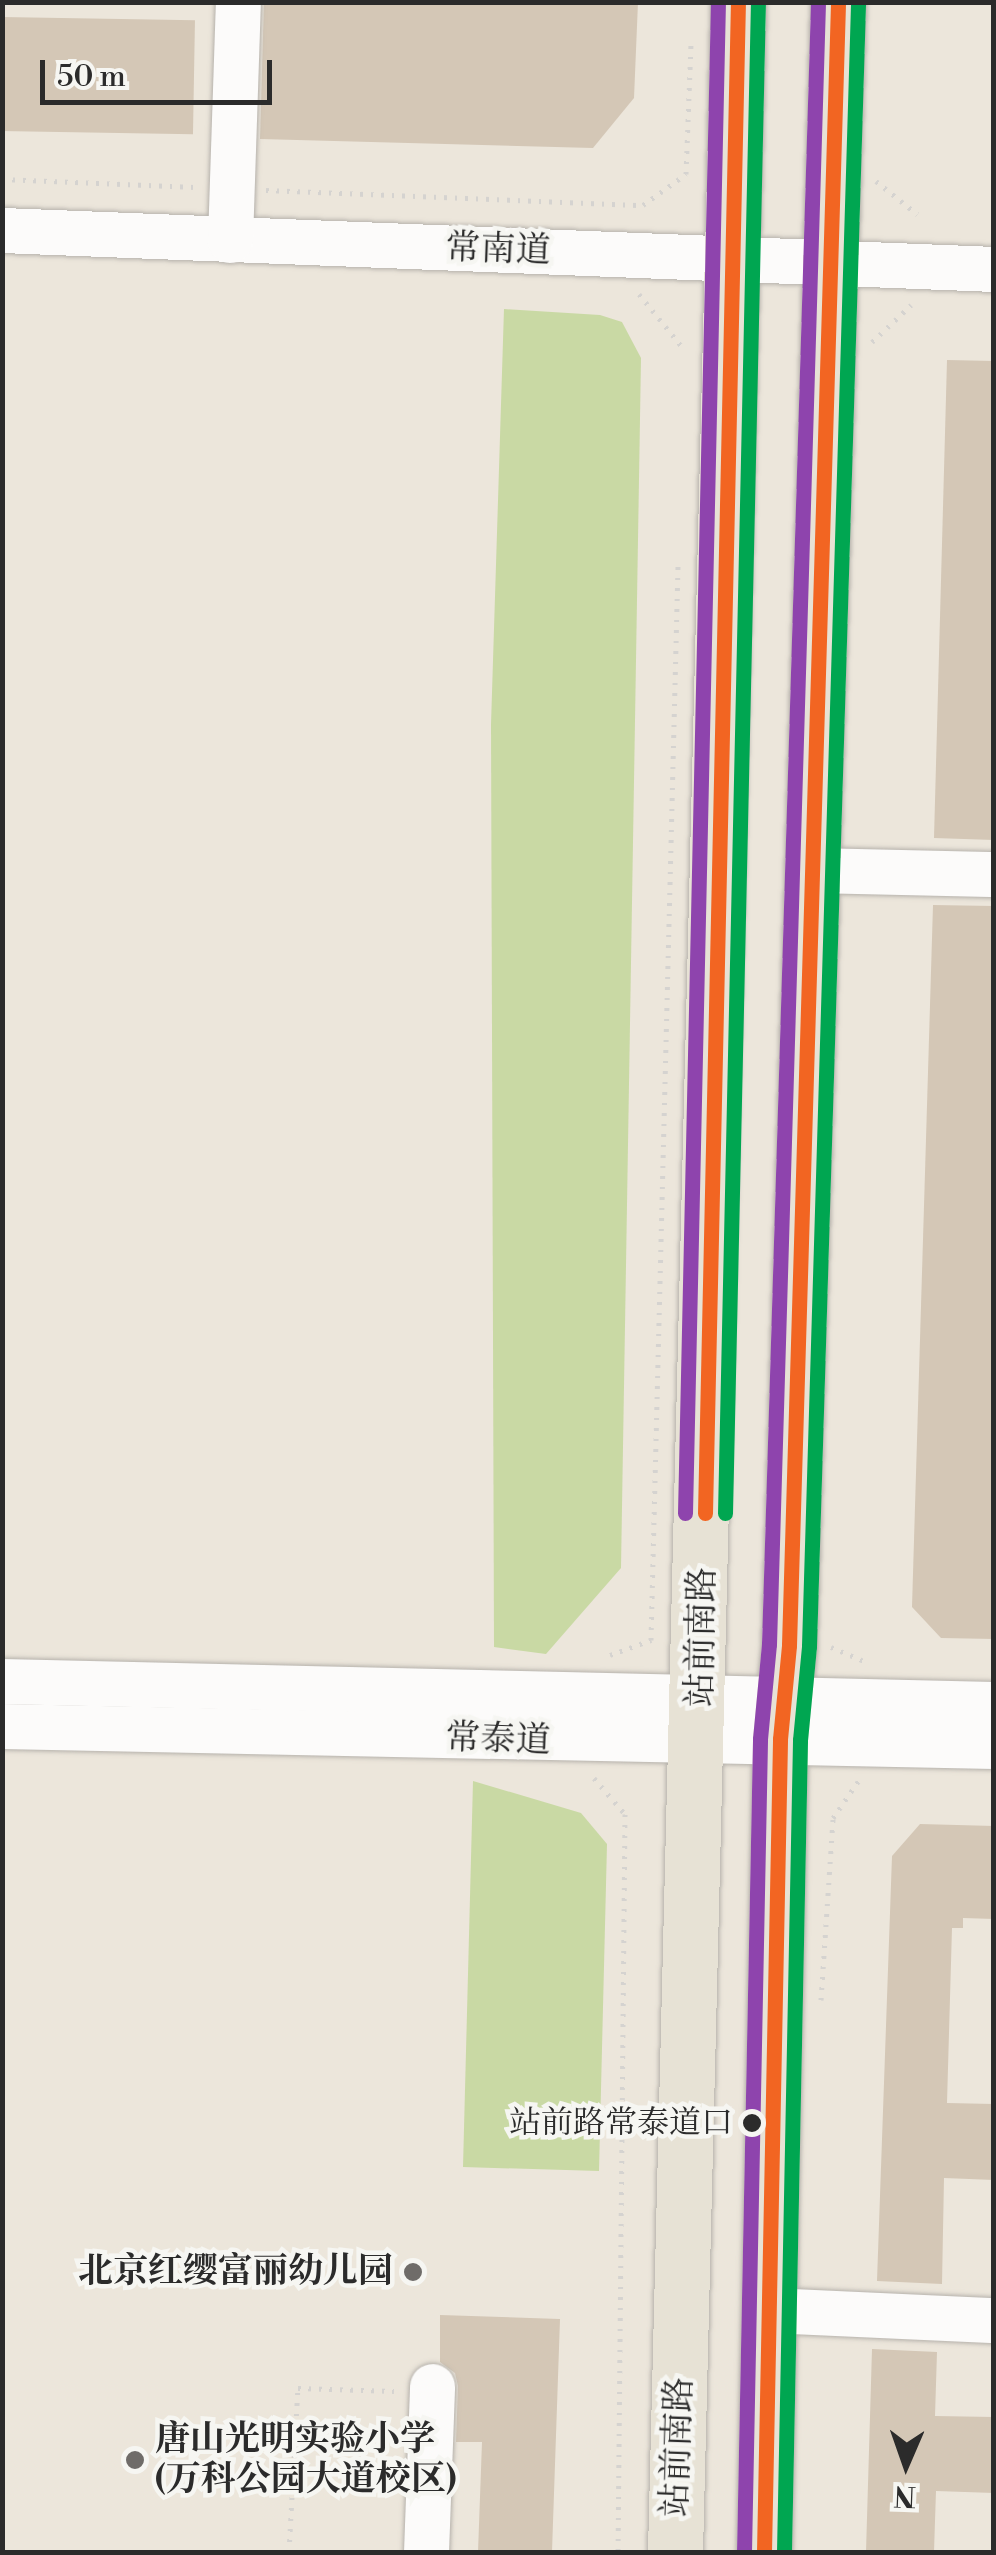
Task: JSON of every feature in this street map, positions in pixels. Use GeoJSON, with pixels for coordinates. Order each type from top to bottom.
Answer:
{"type":"FeatureCollection","features":[{"type":"Feature","properties":{"kind":"main road","name":"站前南路"},"geometry":{"type":"LineString","coordinates":[[675,2552],[700,1717],[738,2]]}},
{"type":"Feature","properties":{"kind":"main road"},"geometry":{"type":"LineString","coordinates":[[764,2552],[782,1718],[813,870],[838,2]]}},
{"type":"Feature","properties":{"kind":"street"},"geometry":{"type":"LineString","coordinates":[[230,240],[238,2]]}},
{"type":"Feature","properties":{"kind":"street","name":"常南道"},"geometry":{"type":"LineString","coordinates":[[2,230],[994,269]]}},
{"type":"Feature","properties":{"kind":"street"},"geometry":{"type":"LineString","coordinates":[[813,870],[994,874]]}},
{"type":"Feature","properties":{"kind":"street","name":"常泰道"},"geometry":{"type":"LineString","coordinates":[[2,1681],[700,1717],[782,1718],[994,1704]]}},
{"type":"Feature","properties":{"kind":"street","name":"常泰道"},"geometry":{"type":"LineString","coordinates":[[2,1726],[562,1742],[700,1717]]}},
{"type":"Feature","properties":{"kind":"street","name":"常泰道"},"geometry":{"type":"LineString","coordinates":[[782,1718],[994,1746]]}},
{"type":"Feature","properties":{"kind":"street"},"geometry":{"type":"LineString","coordinates":[[770,2310],[994,2320]]}},
{"type":"Feature","properties":{"kind":"street"},"geometry":{"type":"LineString","coordinates":[[413,2388],[426,2552]]}},
{"type":"Feature","properties":{"kind":"path"},"geometry":{"type":"LineString","coordinates":[[2,180],[643,205],[686,174],[691,41]]}},
{"type":"Feature","properties":{"kind":"path"},"geometry":{"type":"LineString","coordinates":[[877,161],[876,181],[917,214]]}},
{"type":"Feature","properties":{"kind":"path"},"geometry":{"type":"LineString","coordinates":[[639,294],[684,346],[683,366]]}},
{"type":"Feature","properties":{"kind":"path"},"geometry":{"type":"LineString","coordinates":[[600,1659],[651,1640],[678,545]]}},
{"type":"Feature","properties":{"kind":"path"},"geometry":{"type":"LineString","coordinates":[[562,1742],[626,1814],[618,2552]]}},
{"type":"Feature","properties":{"kind":"path"},"geometry":{"type":"LineString","coordinates":[[289,2552],[298,2388],[413,2388]]}},
{"type":"Feature","properties":{"kind":"green space"},"geometry":{"type":"Polygon","coordinates":[[[504,309],[600,315],[622,322],[641,358],[621,1568],[546,1654],[494,1647],[491,724],[504,309]]]}},
{"type":"Feature","properties":{"kind":"green space"},"geometry":{"type":"Polygon","coordinates":[[[473,1781],[581,1813],[607,1844],[599,2171],[463,2167],[473,1781]]]}},
{"type":"Feature","properties":{"kind":"building"},"geometry":{"type":"Polygon","coordinates":[[[264,2],[638,2],[634,98],[593,148],[260,139],[264,2]]]}},
{"type":"Feature","properties":{"kind":"building"},"geometry":{"type":"Polygon","coordinates":[[[2,17],[195,20],[193,134],[2,131],[2,17]]]}},
{"type":"Feature","properties":{"kind":"building"},"geometry":{"type":"Polygon","coordinates":[[[947,360],[994,361],[994,840],[934,838],[947,360]]]}},
{"type":"Feature","properties":{"kind":"building"},"geometry":{"type":"Polygon","coordinates":[[[933,905],[994,906],[994,1639],[941,1638],[912,1607],[933,905]]]}},
{"type":"Feature","properties":{"kind":"building"},"geometry":{"type":"Polygon","coordinates":[[[920,1824],[994,1826],[994,1919],[963,1918],[963,1928],[952,1928],[947,2103],[994,2104],[994,2180],[944,2178],[942,2284],[877,2281],[892,1856],[920,1824]]]}},
{"type":"Feature","properties":{"kind":"building"},"geometry":{"type":"Polygon","coordinates":[[[440,2315],[560,2319],[552,2552],[478,2552],[482,2442],[456,2442],[458,2386],[455,2373],[440,2362],[440,2315]]]}},
{"type":"Feature","properties":{"kind":"building"},"geometry":{"type":"Polygon","coordinates":[[[872,2349],[937,2352],[935,2416],[994,2417],[994,2493],[936,2491],[934,2552],[866,2552],[872,2349]]]}},
{"type":"Feature","properties":{"kind":"transit line"},"geometry":{"type":"LineString","coordinates":[[685,1513],[718,2]]}},
{"type":"Feature","properties":{"kind":"transit line"},"geometry":{"type":"LineString","coordinates":[[705,1513],[738,2]]}},
{"type":"Feature","properties":{"kind":"transit line"},"geometry":{"type":"LineString","coordinates":[[725,1513],[758,2]]}},
{"type":"Feature","properties":{"kind":"transit line"},"geometry":{"type":"LineString","coordinates":[[744,2552],[760,1739],[769,1644],[818,2]]}},
{"type":"Feature","properties":{"kind":"transit line"},"geometry":{"type":"LineString","coordinates":[[764,2552],[780,1739],[789,1645],[838,2]]}},
{"type":"Feature","properties":{"kind":"transit line"},"geometry":{"type":"LineString","coordinates":[[784,2552],[800,1740],[809,1646],[858,3]]}},
{"type":"Feature","properties":{"kind":"place","name":"站前路常泰道口"},"geometry":{"type":"Point","coordinates":[752,2123]}},
{"type":"Feature","properties":{"kind":"place","name":"北京红缨富丽幼儿园"},"geometry":{"type":"Point","coordinates":[413,2272]}},
{"type":"Feature","properties":{"kind":"place","name":"唐山光明实验小学 (万科公园大道校区)"},"geometry":{"type":"Point","coordinates":[135,2460]}}]}
